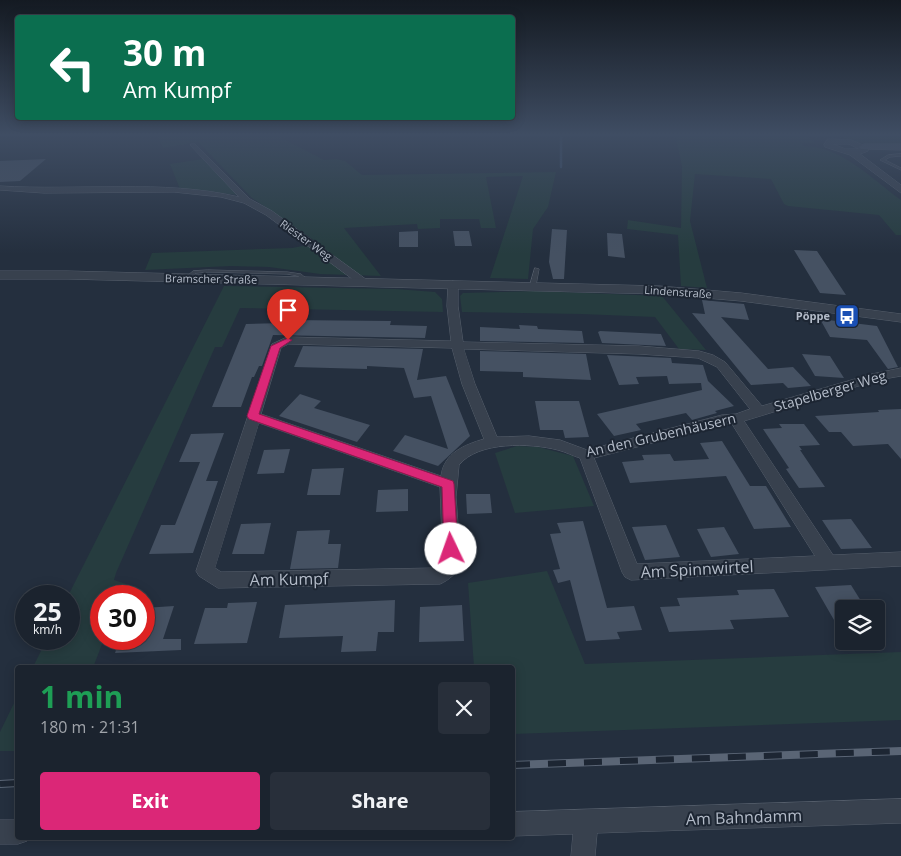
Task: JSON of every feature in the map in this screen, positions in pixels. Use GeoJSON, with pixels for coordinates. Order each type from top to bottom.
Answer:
{"type":"FeatureCollection","features":[{"type":"Feature","properties":{"kind":"street","name":"Riester Weg"},"geometry":{"type":"LineString","coordinates":[[221,174],[247,201]]}},
{"type":"Feature","properties":{"kind":"street"},"geometry":{"type":"LineString","coordinates":[[880,174],[901,190]]}},
{"type":"Feature","properties":{"kind":"street","name":"Riester Weg"},"geometry":{"type":"LineString","coordinates":[[0,188],[44,191],[174,190],[222,195],[247,201],[269,213],[363,282]]}},
{"type":"Feature","properties":{"kind":"street","name":"Bramscher Straße"},"geometry":{"type":"LineString","coordinates":[[0,276],[453,284]]}},
{"type":"Feature","properties":{"kind":"street"},"geometry":{"type":"LineString","coordinates":[[453,284],[456,344],[466,381],[492,442]]}},
{"type":"Feature","properties":{"kind":"street","name":"Lindenstraße"},"geometry":{"type":"LineString","coordinates":[[453,284],[616,288],[697,293],[901,318]]}},
{"type":"Feature","properties":{"kind":"street","name":"Am Kumpf"},"geometry":{"type":"LineString","coordinates":[[456,344],[288,340],[276,346],[205,571],[218,580],[440,576],[452,565],[448,484],[452,464],[469,448],[492,442]]}},
{"type":"Feature","properties":{"kind":"street","name":"An den Grubenhäusern"},"geometry":{"type":"LineString","coordinates":[[456,344],[639,350],[707,356],[718,362],[758,411],[744,416],[737,421],[722,420],[586,455],[560,445],[529,441],[492,442]]}},
{"type":"Feature","properties":{"kind":"street","name":"Stapelberger Weg"},"geometry":{"type":"LineString","coordinates":[[758,411],[876,377],[901,372]]}},
{"type":"Feature","properties":{"kind":"street"},"geometry":{"type":"LineString","coordinates":[[253,416],[448,484]]}},
{"type":"Feature","properties":{"kind":"street"},"geometry":{"type":"LineString","coordinates":[[737,421],[829,563]]}},
{"type":"Feature","properties":{"kind":"street","name":"Am Spinnwirtel"},"geometry":{"type":"LineString","coordinates":[[586,455],[631,572],[901,560]]}},
{"type":"Feature","properties":{"kind":"street","name":"Am Bahndamm"},"geometry":{"type":"LineString","coordinates":[[515,824],[901,811]]}},
{"type":"Feature","properties":{"kind":"street"},"geometry":{"type":"LineString","coordinates":[[583,856],[586,822]]}},
{"type":"Feature","properties":{"kind":"street"},"geometry":{"type":"LineString","coordinates":[[0,832],[15,832]]}},
{"type":"Feature","properties":{"kind":"lane"},"geometry":{"type":"LineString","coordinates":[[532,285],[537,269]]}},
{"type":"Feature","properties":{"kind":"green space"},"geometry":{"type":"Polygon","coordinates":[[[174,174],[218,174],[240,195],[180,189],[174,174]]]}},
{"type":"Feature","properties":{"kind":"green space"},"geometry":{"type":"Polygon","coordinates":[[[229,174],[556,174],[548,207],[533,229],[528,279],[490,278],[523,176],[486,177],[496,228],[481,228],[479,219],[440,219],[440,228],[418,229],[417,224],[344,228],[381,276],[320,274],[269,267],[231,266],[145,270],[152,253],[292,248],[318,243],[252,198],[229,174]]]}},
{"type":"Feature","properties":{"kind":"green space"},"geometry":{"type":"Polygon","coordinates":[[[682,174],[867,174],[901,200],[901,235],[896,235],[879,215],[788,206],[784,204],[771,179],[695,174],[690,221],[707,288],[681,286],[678,235],[627,229],[628,220],[681,228],[682,174]]]}},
{"type":"Feature","properties":{"kind":"green space"},"geometry":{"type":"Polygon","coordinates":[[[224,286],[396,289],[435,292],[442,299],[443,312],[240,308],[222,347],[215,347],[116,573],[114,580],[126,585],[90,585],[90,650],[100,650],[94,665],[34,665],[42,650],[80,650],[80,585],[74,585],[224,286]]]}},
{"type":"Feature","properties":{"kind":"green space"},"geometry":{"type":"Polygon","coordinates":[[[535,291],[662,296],[706,350],[679,349],[655,317],[462,312],[460,296],[463,293],[535,291]]]}},
{"type":"Feature","properties":{"kind":"green space"},"geometry":{"type":"Polygon","coordinates":[[[517,446],[538,447],[573,456],[594,506],[515,513],[495,453],[517,446]]]}},
{"type":"Feature","properties":{"kind":"green space"},"geometry":{"type":"Polygon","coordinates":[[[547,571],[585,664],[901,652],[901,720],[515,734],[515,665],[474,665],[468,583],[547,571]]]}},
{"type":"Feature","properties":{"kind":"green space"},"geometry":{"type":"Polygon","coordinates":[[[15,701],[15,751],[0,751],[0,732],[15,701]]]}},
{"type":"Feature","properties":{"kind":"building"},"geometry":{"type":"Polygon","coordinates":[[[0,174],[28,174],[20,181],[0,182],[0,174]]]}},
{"type":"Feature","properties":{"kind":"building"},"geometry":{"type":"Polygon","coordinates":[[[552,229],[567,230],[564,279],[553,279],[549,262],[552,229]]]}},
{"type":"Feature","properties":{"kind":"building"},"geometry":{"type":"Polygon","coordinates":[[[418,231],[418,247],[399,247],[399,232],[418,231]]]}},
{"type":"Feature","properties":{"kind":"building"},"geometry":{"type":"Polygon","coordinates":[[[453,231],[469,231],[472,246],[455,246],[453,231]]]}},
{"type":"Feature","properties":{"kind":"building"},"geometry":{"type":"Polygon","coordinates":[[[607,233],[622,234],[625,258],[608,256],[607,233]]]}},
{"type":"Feature","properties":{"kind":"building"},"geometry":{"type":"Polygon","coordinates":[[[794,250],[817,251],[846,295],[820,293],[794,250]]]}},
{"type":"Feature","properties":{"kind":"building"},"geometry":{"type":"Polygon","coordinates":[[[702,300],[744,304],[749,320],[721,317],[768,369],[793,367],[811,386],[788,388],[783,383],[751,385],[692,313],[705,314],[702,300]]]}},
{"type":"Feature","properties":{"kind":"building"},"geometry":{"type":"Polygon","coordinates":[[[820,319],[877,326],[898,367],[888,369],[867,340],[830,337],[820,319]]]}},
{"type":"Feature","properties":{"kind":"building"},"geometry":{"type":"Polygon","coordinates":[[[287,320],[391,321],[390,325],[427,326],[425,338],[273,335],[262,366],[259,366],[254,377],[252,377],[241,407],[212,407],[246,324],[285,323],[287,320]]]}},
{"type":"Feature","properties":{"kind":"building"},"geometry":{"type":"Polygon","coordinates":[[[519,325],[537,326],[538,329],[582,331],[584,343],[480,341],[480,327],[520,329],[519,325]]]}},
{"type":"Feature","properties":{"kind":"building"},"geometry":{"type":"Polygon","coordinates":[[[598,332],[661,334],[666,346],[602,343],[598,332]]]}},
{"type":"Feature","properties":{"kind":"building"},"geometry":{"type":"Polygon","coordinates":[[[303,346],[423,349],[417,380],[446,376],[470,436],[438,466],[393,451],[405,435],[448,449],[431,396],[414,398],[404,368],[367,366],[367,369],[294,367],[303,346]]]}},
{"type":"Feature","properties":{"kind":"building"},"geometry":{"type":"Polygon","coordinates":[[[480,351],[586,354],[591,380],[523,377],[523,372],[480,371],[480,351]]]}},
{"type":"Feature","properties":{"kind":"building"},"geometry":{"type":"Polygon","coordinates":[[[802,354],[830,356],[844,378],[815,376],[802,354]]]}},
{"type":"Feature","properties":{"kind":"building"},"geometry":{"type":"Polygon","coordinates":[[[607,355],[671,358],[672,363],[703,365],[708,381],[734,406],[692,420],[686,413],[636,424],[641,430],[614,436],[597,414],[702,390],[701,383],[669,384],[667,376],[636,377],[639,384],[619,385],[607,355]]]}},
{"type":"Feature","properties":{"kind":"building"},"geometry":{"type":"Polygon","coordinates":[[[300,394],[321,401],[314,408],[370,425],[357,442],[279,416],[300,394]]]}},
{"type":"Feature","properties":{"kind":"building"},"geometry":{"type":"Polygon","coordinates":[[[535,401],[579,401],[589,437],[565,438],[563,430],[540,430],[535,401]]]}},
{"type":"Feature","properties":{"kind":"building"},"geometry":{"type":"Polygon","coordinates":[[[901,409],[901,459],[888,444],[853,446],[841,432],[829,432],[815,416],[879,412],[878,410],[901,409]]]}},
{"type":"Feature","properties":{"kind":"building"},"geometry":{"type":"Polygon","coordinates":[[[779,424],[804,424],[820,445],[799,446],[825,487],[799,488],[786,469],[789,468],[763,429],[782,428],[779,424]]]}},
{"type":"Feature","properties":{"kind":"building"},"geometry":{"type":"Polygon","coordinates":[[[224,433],[206,481],[218,481],[193,553],[149,554],[161,525],[175,525],[200,462],[179,462],[191,434],[224,433]]]}},
{"type":"Feature","properties":{"kind":"building"},"geometry":{"type":"Polygon","coordinates":[[[722,441],[750,486],[766,486],[791,527],[754,529],[726,476],[630,483],[622,462],[644,460],[642,455],[670,454],[674,461],[709,459],[700,443],[722,441]]]}},
{"type":"Feature","properties":{"kind":"building"},"geometry":{"type":"Polygon","coordinates":[[[290,449],[284,473],[257,474],[264,450],[290,449]]]}},
{"type":"Feature","properties":{"kind":"building"},"geometry":{"type":"Polygon","coordinates":[[[344,468],[340,495],[307,495],[312,469],[344,468]]]}},
{"type":"Feature","properties":{"kind":"building"},"geometry":{"type":"Polygon","coordinates":[[[408,489],[408,511],[376,512],[378,490],[408,489]]]}},
{"type":"Feature","properties":{"kind":"building"},"geometry":{"type":"Polygon","coordinates":[[[466,494],[490,494],[492,513],[467,514],[466,494]]]}},
{"type":"Feature","properties":{"kind":"building"},"geometry":{"type":"Polygon","coordinates":[[[851,519],[872,548],[841,549],[822,520],[851,519]]]}},
{"type":"Feature","properties":{"kind":"building"},"geometry":{"type":"Polygon","coordinates":[[[583,521],[607,608],[634,606],[642,630],[617,632],[620,639],[586,641],[570,580],[558,583],[553,570],[560,569],[550,534],[561,533],[557,523],[583,521]]]}},
{"type":"Feature","properties":{"kind":"building"},"geometry":{"type":"Polygon","coordinates":[[[271,523],[264,554],[232,554],[241,524],[271,523]]]}},
{"type":"Feature","properties":{"kind":"building"},"geometry":{"type":"Polygon","coordinates":[[[666,525],[680,557],[645,560],[632,527],[666,525]]]}},
{"type":"Feature","properties":{"kind":"building"},"geometry":{"type":"Polygon","coordinates":[[[724,527],[739,554],[711,557],[697,529],[724,527]]]}},
{"type":"Feature","properties":{"kind":"building"},"geometry":{"type":"Polygon","coordinates":[[[330,530],[328,544],[341,544],[338,568],[290,569],[297,531],[330,530]]]}},
{"type":"Feature","properties":{"kind":"building"},"geometry":{"type":"Polygon","coordinates":[[[851,585],[860,600],[835,600],[834,620],[815,587],[851,585]]]}},
{"type":"Feature","properties":{"kind":"building"},"geometry":{"type":"Polygon","coordinates":[[[774,589],[789,617],[730,620],[734,629],[669,632],[660,607],[680,606],[677,598],[739,595],[737,590],[774,589]]]}},
{"type":"Feature","properties":{"kind":"building"},"geometry":{"type":"Polygon","coordinates":[[[395,600],[394,632],[378,632],[376,651],[341,652],[343,636],[279,638],[285,605],[395,600]]]}},
{"type":"Feature","properties":{"kind":"building"},"geometry":{"type":"Polygon","coordinates":[[[257,602],[247,643],[194,644],[205,608],[227,608],[228,603],[257,602]]]}},
{"type":"Feature","properties":{"kind":"building"},"geometry":{"type":"Polygon","coordinates":[[[462,605],[464,641],[419,642],[420,607],[462,605]]]}},
{"type":"Feature","properties":{"kind":"building"},"geometry":{"type":"Polygon","coordinates":[[[174,606],[163,639],[181,639],[181,650],[115,653],[116,650],[155,650],[155,607],[174,606]]]}},
{"type":"Feature","properties":{"kind":"railway"},"geometry":{"type":"LineString","coordinates":[[515,765],[901,751]]}},
{"type":"Feature","properties":{"kind":"railway"},"geometry":{"type":"LineString","coordinates":[[0,784],[15,783]]}},
{"type":"Feature","properties":{"kind":"place","name":"Pöppe"},"geometry":{"type":"Point","coordinates":[847,316]}},
{"type":"Feature","properties":{"kind":"route"},"geometry":{"type":"LineString","coordinates":[[288,340],[276,346],[253,416],[448,484],[451,549]]}}]}
